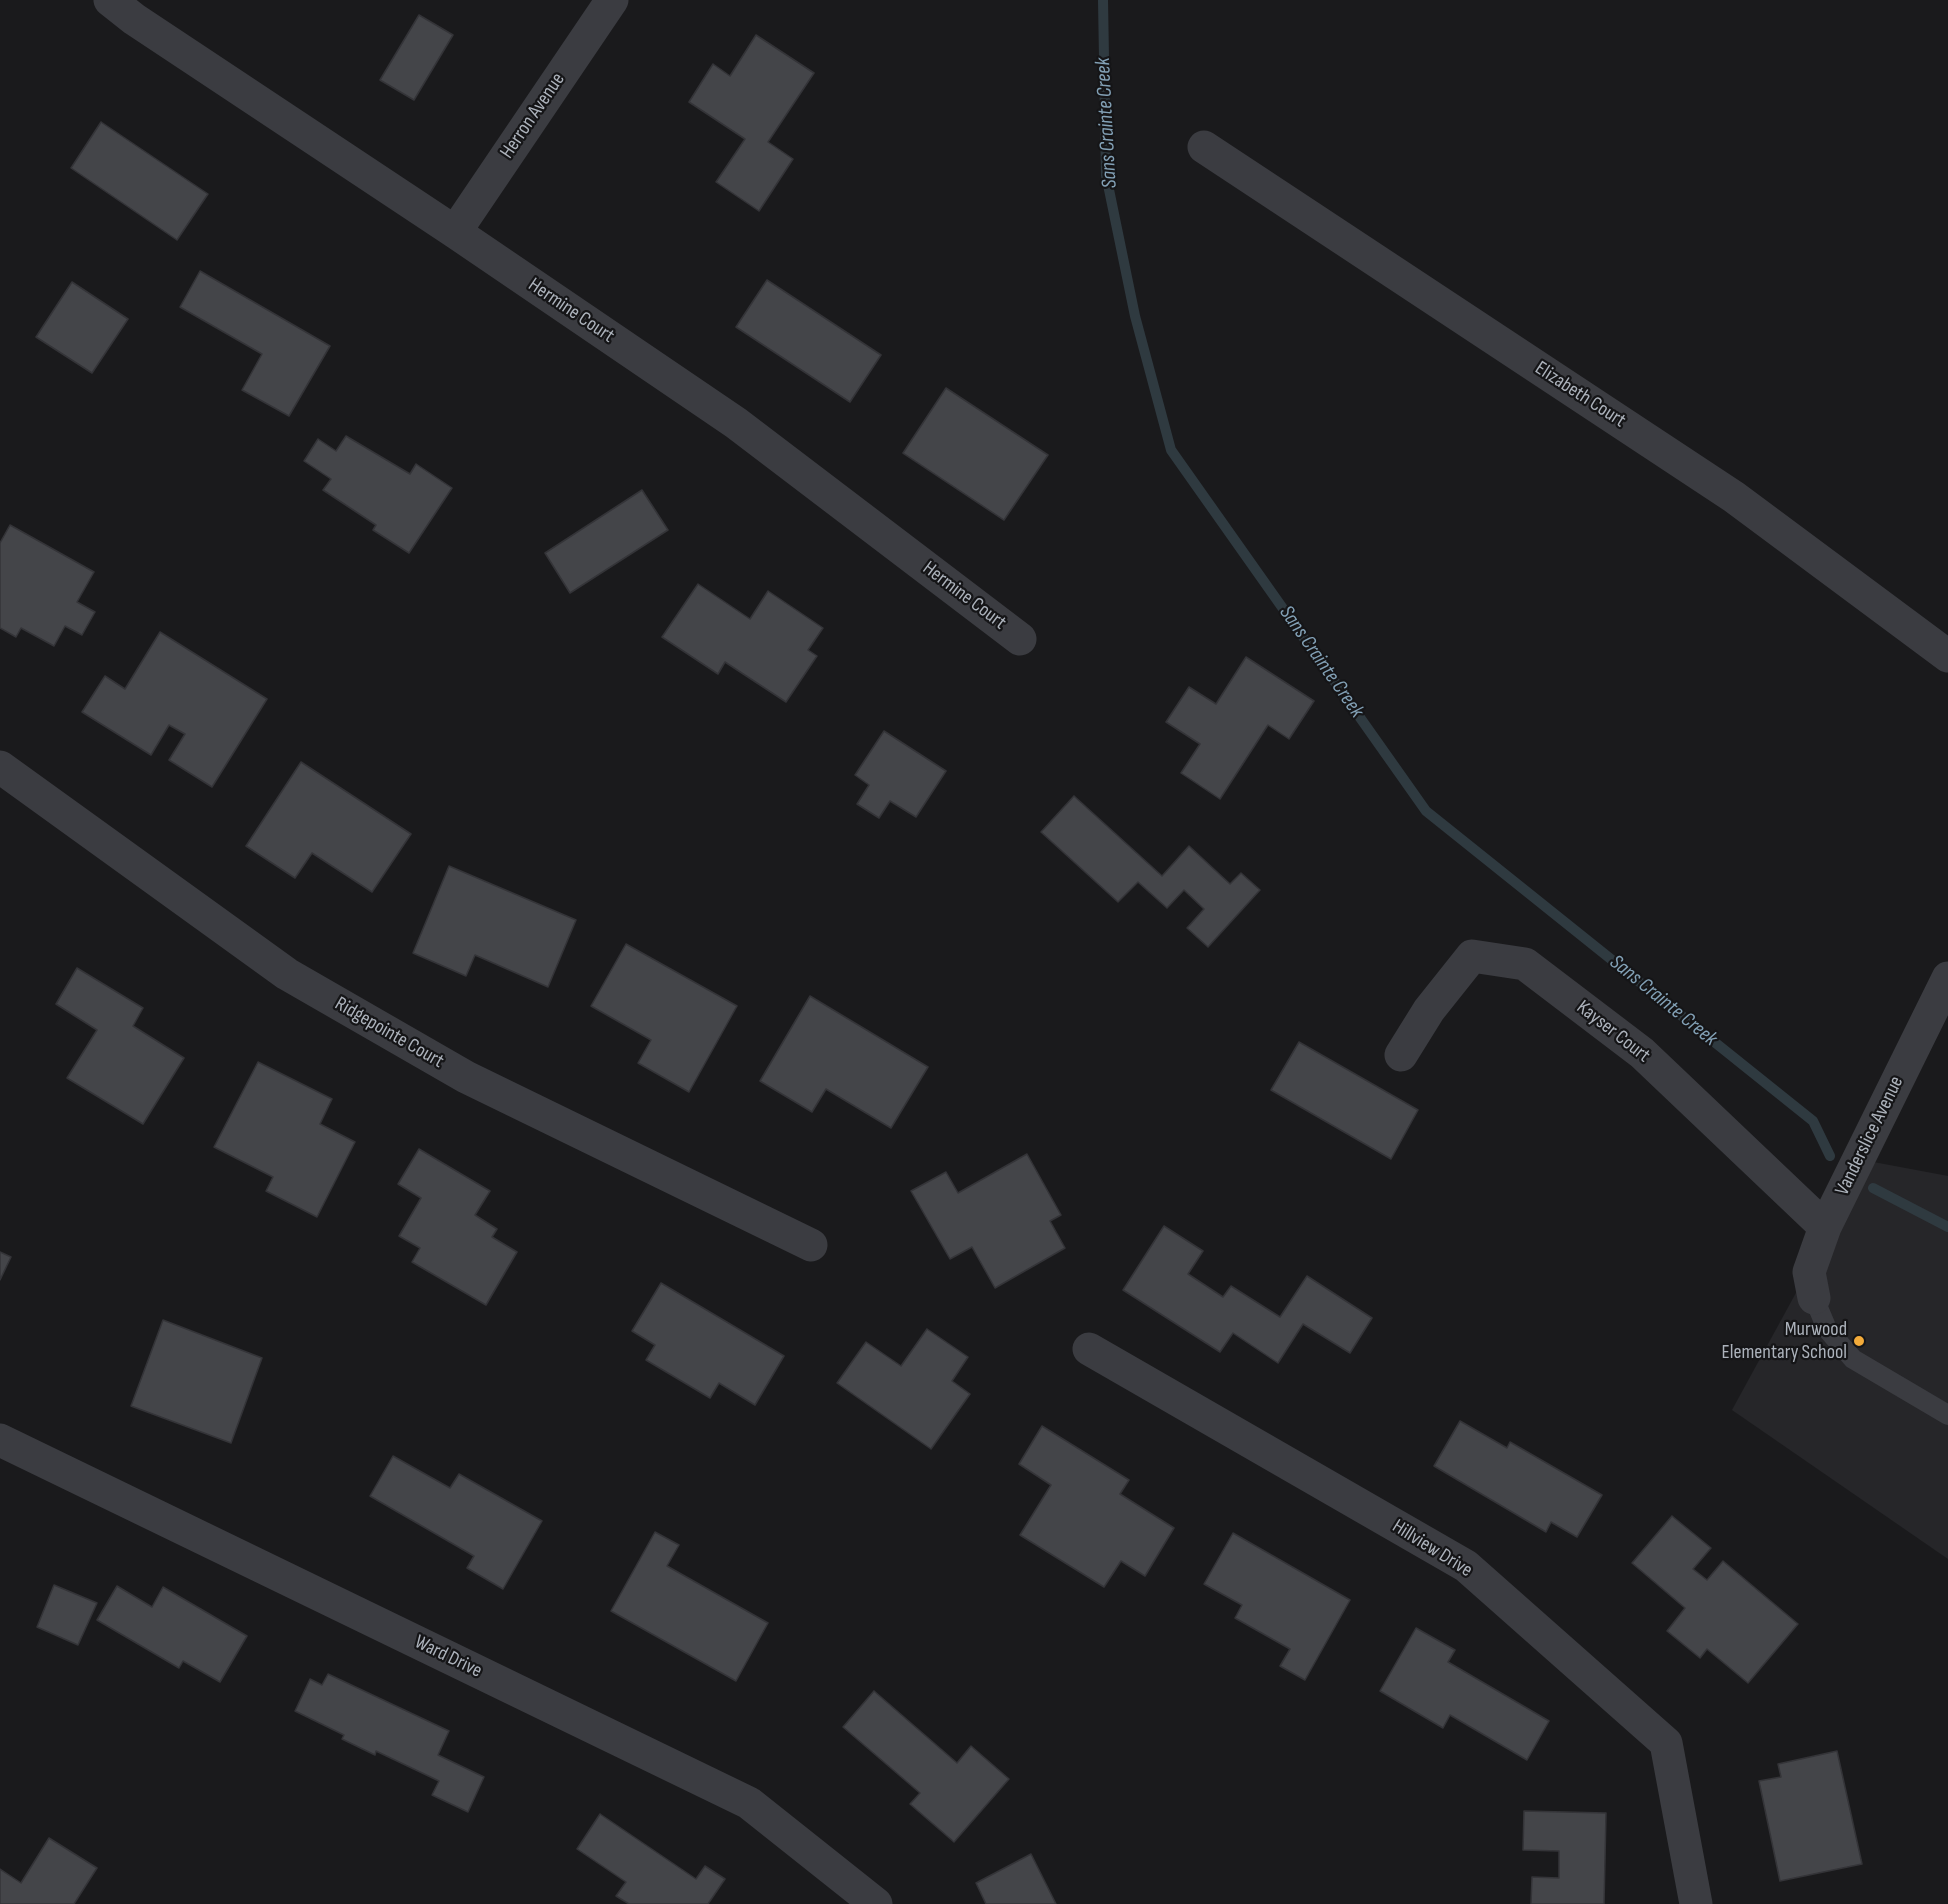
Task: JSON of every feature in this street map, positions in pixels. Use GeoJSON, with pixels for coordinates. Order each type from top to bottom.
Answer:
{"type":"FeatureCollection","features":[{"type":"Feature","properties":{"kind":"street","name":"Hermine Court"},"geometry":{"type":"LineString","coordinates":[[110,0],[134,20],[455,232],[736,423],[1020,639]]}},
{"type":"Feature","properties":{"kind":"street","name":"Herron Avenue"},"geometry":{"type":"LineString","coordinates":[[455,232],[612,0]]}},
{"type":"Feature","properties":{"kind":"street","name":"Elizabeth Court"},"geometry":{"type":"LineString","coordinates":[[1204,147],[1734,497],[1948,656]]}},
{"type":"Feature","properties":{"kind":"street","name":"Ridgepointe Court"},"geometry":{"type":"LineString","coordinates":[[0,767],[287,974],[466,1077],[811,1245]]}},
{"type":"Feature","properties":{"kind":"street","name":"Kayser Court"},"geometry":{"type":"LineString","coordinates":[[1401,1055],[1429,1010],[1472,956],[1525,964],[1642,1053],[1824,1227]]}},
{"type":"Feature","properties":{"kind":"street","name":"Vanderslice Avenue"},"geometry":{"type":"LineString","coordinates":[[1814,1298],[1809,1272],[1824,1227],[1948,978]]}},
{"type":"Feature","properties":{"kind":"street","name":"Hillview Drive"},"geometry":{"type":"LineString","coordinates":[[1089,1349],[1466,1566],[1666,1743],[1696,1904]]}},
{"type":"Feature","properties":{"kind":"street","name":"Ward Drive"},"geometry":{"type":"LineString","coordinates":[[0,1440],[750,1803],[876,1904]]}},
{"type":"Feature","properties":{"kind":"lane"},"geometry":{"type":"LineString","coordinates":[[1814,1298],[1827,1329],[1853,1359],[1948,1415]]}},
{"type":"Feature","properties":{"kind":"shaded area","name":"Murwood Elementary School"},"geometry":{"type":"Polygon","coordinates":[[[1868,1161],[1948,1176],[1948,1559],[1732,1410],[1868,1161]]]}},
{"type":"Feature","properties":{"kind":"building"},"geometry":{"type":"Polygon","coordinates":[[[419,15],[453,35],[414,100],[380,80],[419,15]]]}},
{"type":"Feature","properties":{"kind":"building"},"geometry":{"type":"Polygon","coordinates":[[[756,35],[814,73],[768,142],[793,159],[759,211],[716,182],[745,139],[689,102],[713,64],[730,76],[756,35]]]}},
{"type":"Feature","properties":{"kind":"building"},"geometry":{"type":"Polygon","coordinates":[[[101,122],[208,194],[177,240],[71,168],[101,122]]]}},
{"type":"Feature","properties":{"kind":"building"},"geometry":{"type":"Polygon","coordinates":[[[200,271],[330,346],[289,416],[242,390],[262,354],[180,307],[200,271]]]}},
{"type":"Feature","properties":{"kind":"building"},"geometry":{"type":"Polygon","coordinates":[[[767,280],[881,355],[850,402],[736,327],[767,280]]]}},
{"type":"Feature","properties":{"kind":"building"},"geometry":{"type":"Polygon","coordinates":[[[72,282],[128,319],[92,373],[36,337],[72,282]]]}},
{"type":"Feature","properties":{"kind":"building"},"geometry":{"type":"Polygon","coordinates":[[[946,388],[1048,455],[1004,520],[903,453],[946,388]]]}},
{"type":"Feature","properties":{"kind":"building"},"geometry":{"type":"Polygon","coordinates":[[[346,436],[410,474],[416,464],[452,488],[409,553],[373,530],[376,525],[323,490],[331,479],[304,461],[318,439],[336,451],[346,436]]]}},
{"type":"Feature","properties":{"kind":"building"},"geometry":{"type":"Polygon","coordinates":[[[642,490],[668,530],[570,593],[545,553],[642,490]]]}},
{"type":"Feature","properties":{"kind":"building"},"geometry":{"type":"Polygon","coordinates":[[[10,525],[94,572],[77,602],[95,612],[82,635],[65,626],[54,646],[21,628],[16,637],[0,628],[0,543],[10,525]]]}},
{"type":"Feature","properties":{"kind":"building"},"geometry":{"type":"Polygon","coordinates":[[[698,584],[750,619],[768,591],[823,628],[808,650],[817,656],[786,702],[725,662],[718,674],[662,637],[698,584]]]}},
{"type":"Feature","properties":{"kind":"building"},"geometry":{"type":"Polygon","coordinates":[[[160,632],[267,699],[212,787],[169,760],[185,734],[169,725],[151,755],[82,712],[105,676],[125,689],[160,632]]]}},
{"type":"Feature","properties":{"kind":"building"},"geometry":{"type":"Polygon","coordinates":[[[1246,657],[1314,701],[1289,739],[1268,725],[1220,799],[1181,773],[1200,744],[1166,722],[1189,687],[1216,704],[1246,657]]]}},
{"type":"Feature","properties":{"kind":"building"},"geometry":{"type":"Polygon","coordinates":[[[884,731],[946,771],[916,817],[890,801],[879,818],[857,804],[869,785],[855,775],[884,731]]]}},
{"type":"Feature","properties":{"kind":"building"},"geometry":{"type":"Polygon","coordinates":[[[301,762],[411,834],[372,892],[312,853],[295,878],[246,846],[301,762]]]}},
{"type":"Feature","properties":{"kind":"building"},"geometry":{"type":"Polygon","coordinates":[[[1074,796],[1162,876],[1189,846],[1230,884],[1241,873],[1260,890],[1208,947],[1187,928],[1204,909],[1184,890],[1167,908],[1138,882],[1118,902],[1041,832],[1074,796]]]}},
{"type":"Feature","properties":{"kind":"building"},"geometry":{"type":"Polygon","coordinates":[[[449,866],[576,920],[548,987],[475,955],[466,976],[413,953],[449,866]]]}},
{"type":"Feature","properties":{"kind":"building"},"geometry":{"type":"Polygon","coordinates":[[[626,944],[737,1006],[689,1092],[638,1063],[651,1040],[591,1006],[626,944]]]}},
{"type":"Feature","properties":{"kind":"building"},"geometry":{"type":"Polygon","coordinates":[[[77,968],[143,1008],[133,1026],[184,1058],[143,1124],[67,1078],[97,1030],[56,1004],[77,968]]]}},
{"type":"Feature","properties":{"kind":"building"},"geometry":{"type":"Polygon","coordinates":[[[810,996],[928,1067],[891,1128],[826,1089],[812,1112],[760,1081],[810,996]]]}},
{"type":"Feature","properties":{"kind":"building"},"geometry":{"type":"Polygon","coordinates":[[[1299,1042],[1418,1110],[1391,1159],[1271,1090],[1299,1042]]]}},
{"type":"Feature","properties":{"kind":"building"},"geometry":{"type":"Polygon","coordinates":[[[258,1062],[332,1099],[320,1124],[355,1142],[317,1217],[266,1191],[273,1177],[214,1147],[258,1062]]]}},
{"type":"Feature","properties":{"kind":"building"},"geometry":{"type":"Polygon","coordinates":[[[419,1149],[490,1191],[475,1215],[497,1229],[492,1237],[517,1252],[486,1305],[412,1262],[420,1248],[399,1236],[421,1198],[398,1184],[419,1149]]]}},
{"type":"Feature","properties":{"kind":"building"},"geometry":{"type":"Polygon","coordinates":[[[1027,1154],[1061,1215],[1050,1221],[1065,1248],[995,1288],[972,1247],[950,1259],[911,1191],[946,1172],[958,1193],[1027,1154]]]}},
{"type":"Feature","properties":{"kind":"building"},"geometry":{"type":"Polygon","coordinates":[[[1164,1226],[1203,1251],[1188,1274],[1223,1297],[1231,1286],[1280,1317],[1307,1276],[1372,1318],[1350,1353],[1303,1324],[1278,1363],[1233,1333],[1220,1352],[1123,1290],[1164,1226]]]}},
{"type":"Feature","properties":{"kind":"building"},"geometry":{"type":"Polygon","coordinates":[[[0,1252],[11,1257],[0,1280],[0,1252]]]}},
{"type":"Feature","properties":{"kind":"building"},"geometry":{"type":"Polygon","coordinates":[[[661,1283],[784,1356],[755,1405],[719,1383],[710,1398],[646,1360],[655,1345],[632,1331],[661,1283]]]}},
{"type":"Feature","properties":{"kind":"building"},"geometry":{"type":"Polygon","coordinates":[[[163,1320],[262,1358],[231,1443],[131,1406],[163,1320]]]}},
{"type":"Feature","properties":{"kind":"building"},"geometry":{"type":"Polygon","coordinates":[[[927,1329],[968,1357],[952,1381],[970,1394],[931,1449],[837,1383],[866,1342],[901,1366],[927,1329]]]}},
{"type":"Feature","properties":{"kind":"building"},"geometry":{"type":"Polygon","coordinates":[[[1460,1421],[1507,1448],[1510,1442],[1602,1495],[1577,1537],[1551,1522],[1546,1532],[1434,1466],[1460,1421]]]}},
{"type":"Feature","properties":{"kind":"building"},"geometry":{"type":"Polygon","coordinates":[[[1042,1426],[1129,1480],[1120,1494],[1174,1528],[1145,1576],[1121,1561],[1104,1587],[1020,1535],[1051,1485],[1019,1464],[1042,1426]]]}},
{"type":"Feature","properties":{"kind":"building"},"geometry":{"type":"Polygon","coordinates":[[[393,1456],[450,1488],[459,1474],[542,1521],[503,1589],[467,1568],[474,1556],[370,1496],[393,1456]]]}},
{"type":"Feature","properties":{"kind":"building"},"geometry":{"type":"Polygon","coordinates":[[[1672,1516],[1711,1548],[1693,1569],[1707,1580],[1723,1561],[1798,1624],[1748,1683],[1707,1649],[1700,1658],[1667,1631],[1685,1608],[1632,1563],[1672,1516]]]}},
{"type":"Feature","properties":{"kind":"building"},"geometry":{"type":"Polygon","coordinates":[[[655,1532],[679,1545],[667,1566],[768,1623],[736,1681],[611,1611],[655,1532]]]}},
{"type":"Feature","properties":{"kind":"building"},"geometry":{"type":"Polygon","coordinates":[[[1233,1533],[1350,1600],[1305,1680],[1280,1666],[1290,1649],[1235,1618],[1242,1605],[1204,1584],[1233,1533]]]}},
{"type":"Feature","properties":{"kind":"building"},"geometry":{"type":"Polygon","coordinates":[[[54,1585],[97,1603],[78,1645],[37,1627],[54,1585]]]}},
{"type":"Feature","properties":{"kind":"building"},"geometry":{"type":"Polygon","coordinates":[[[117,1586],[152,1607],[163,1587],[247,1636],[220,1682],[183,1661],[179,1668],[97,1620],[117,1586]]]}},
{"type":"Feature","properties":{"kind":"building"},"geometry":{"type":"Polygon","coordinates":[[[1416,1628],[1455,1650],[1448,1662],[1549,1721],[1527,1760],[1450,1715],[1443,1728],[1380,1691],[1416,1628]]]}},
{"type":"Feature","properties":{"kind":"building"},"geometry":{"type":"Polygon","coordinates":[[[328,1674],[449,1731],[438,1755],[484,1777],[468,1812],[432,1795],[439,1781],[376,1751],[375,1755],[342,1739],[344,1735],[295,1711],[310,1679],[322,1685],[328,1674]]]}},
{"type":"Feature","properties":{"kind":"building"},"geometry":{"type":"Polygon","coordinates":[[[874,1691],[957,1763],[971,1746],[1009,1779],[954,1842],[910,1804],[920,1793],[843,1727],[874,1691]]]}},
{"type":"Feature","properties":{"kind":"building"},"geometry":{"type":"Polygon","coordinates":[[[1837,1751],[1862,1864],[1780,1881],[1759,1781],[1781,1777],[1778,1764],[1837,1751]]]}},
{"type":"Feature","properties":{"kind":"building"},"geometry":{"type":"Polygon","coordinates":[[[1524,1811],[1606,1813],[1604,1904],[1531,1904],[1532,1877],[1559,1878],[1559,1851],[1523,1850],[1524,1811]]]}},
{"type":"Feature","properties":{"kind":"building"},"geometry":{"type":"Polygon","coordinates":[[[600,1814],[696,1879],[705,1866],[725,1879],[708,1904],[629,1904],[616,1896],[626,1882],[577,1849],[600,1814]]]}},
{"type":"Feature","properties":{"kind":"building"},"geometry":{"type":"Polygon","coordinates":[[[49,1838],[97,1868],[74,1904],[0,1904],[0,1869],[21,1883],[49,1838]]]}},
{"type":"Feature","properties":{"kind":"building"},"geometry":{"type":"Polygon","coordinates":[[[1031,1854],[1056,1904],[986,1904],[976,1883],[1031,1854]]]}},
{"type":"Feature","properties":{"kind":"waterway","name":"Sans Crainte Creek"},"geometry":{"type":"LineString","coordinates":[[1103,0],[1106,175],[1135,316],[1171,450],[1426,811],[1813,1121],[1830,1156]]}},
{"type":"Feature","properties":{"kind":"waterway","name":"Sans Crainte Creek"},"geometry":{"type":"LineString","coordinates":[[1873,1188],[1948,1227]]}},
{"type":"Feature","properties":{"kind":"place","name":"Murwood Elementary School"},"geometry":{"type":"Point","coordinates":[1859,1341]}}]}
